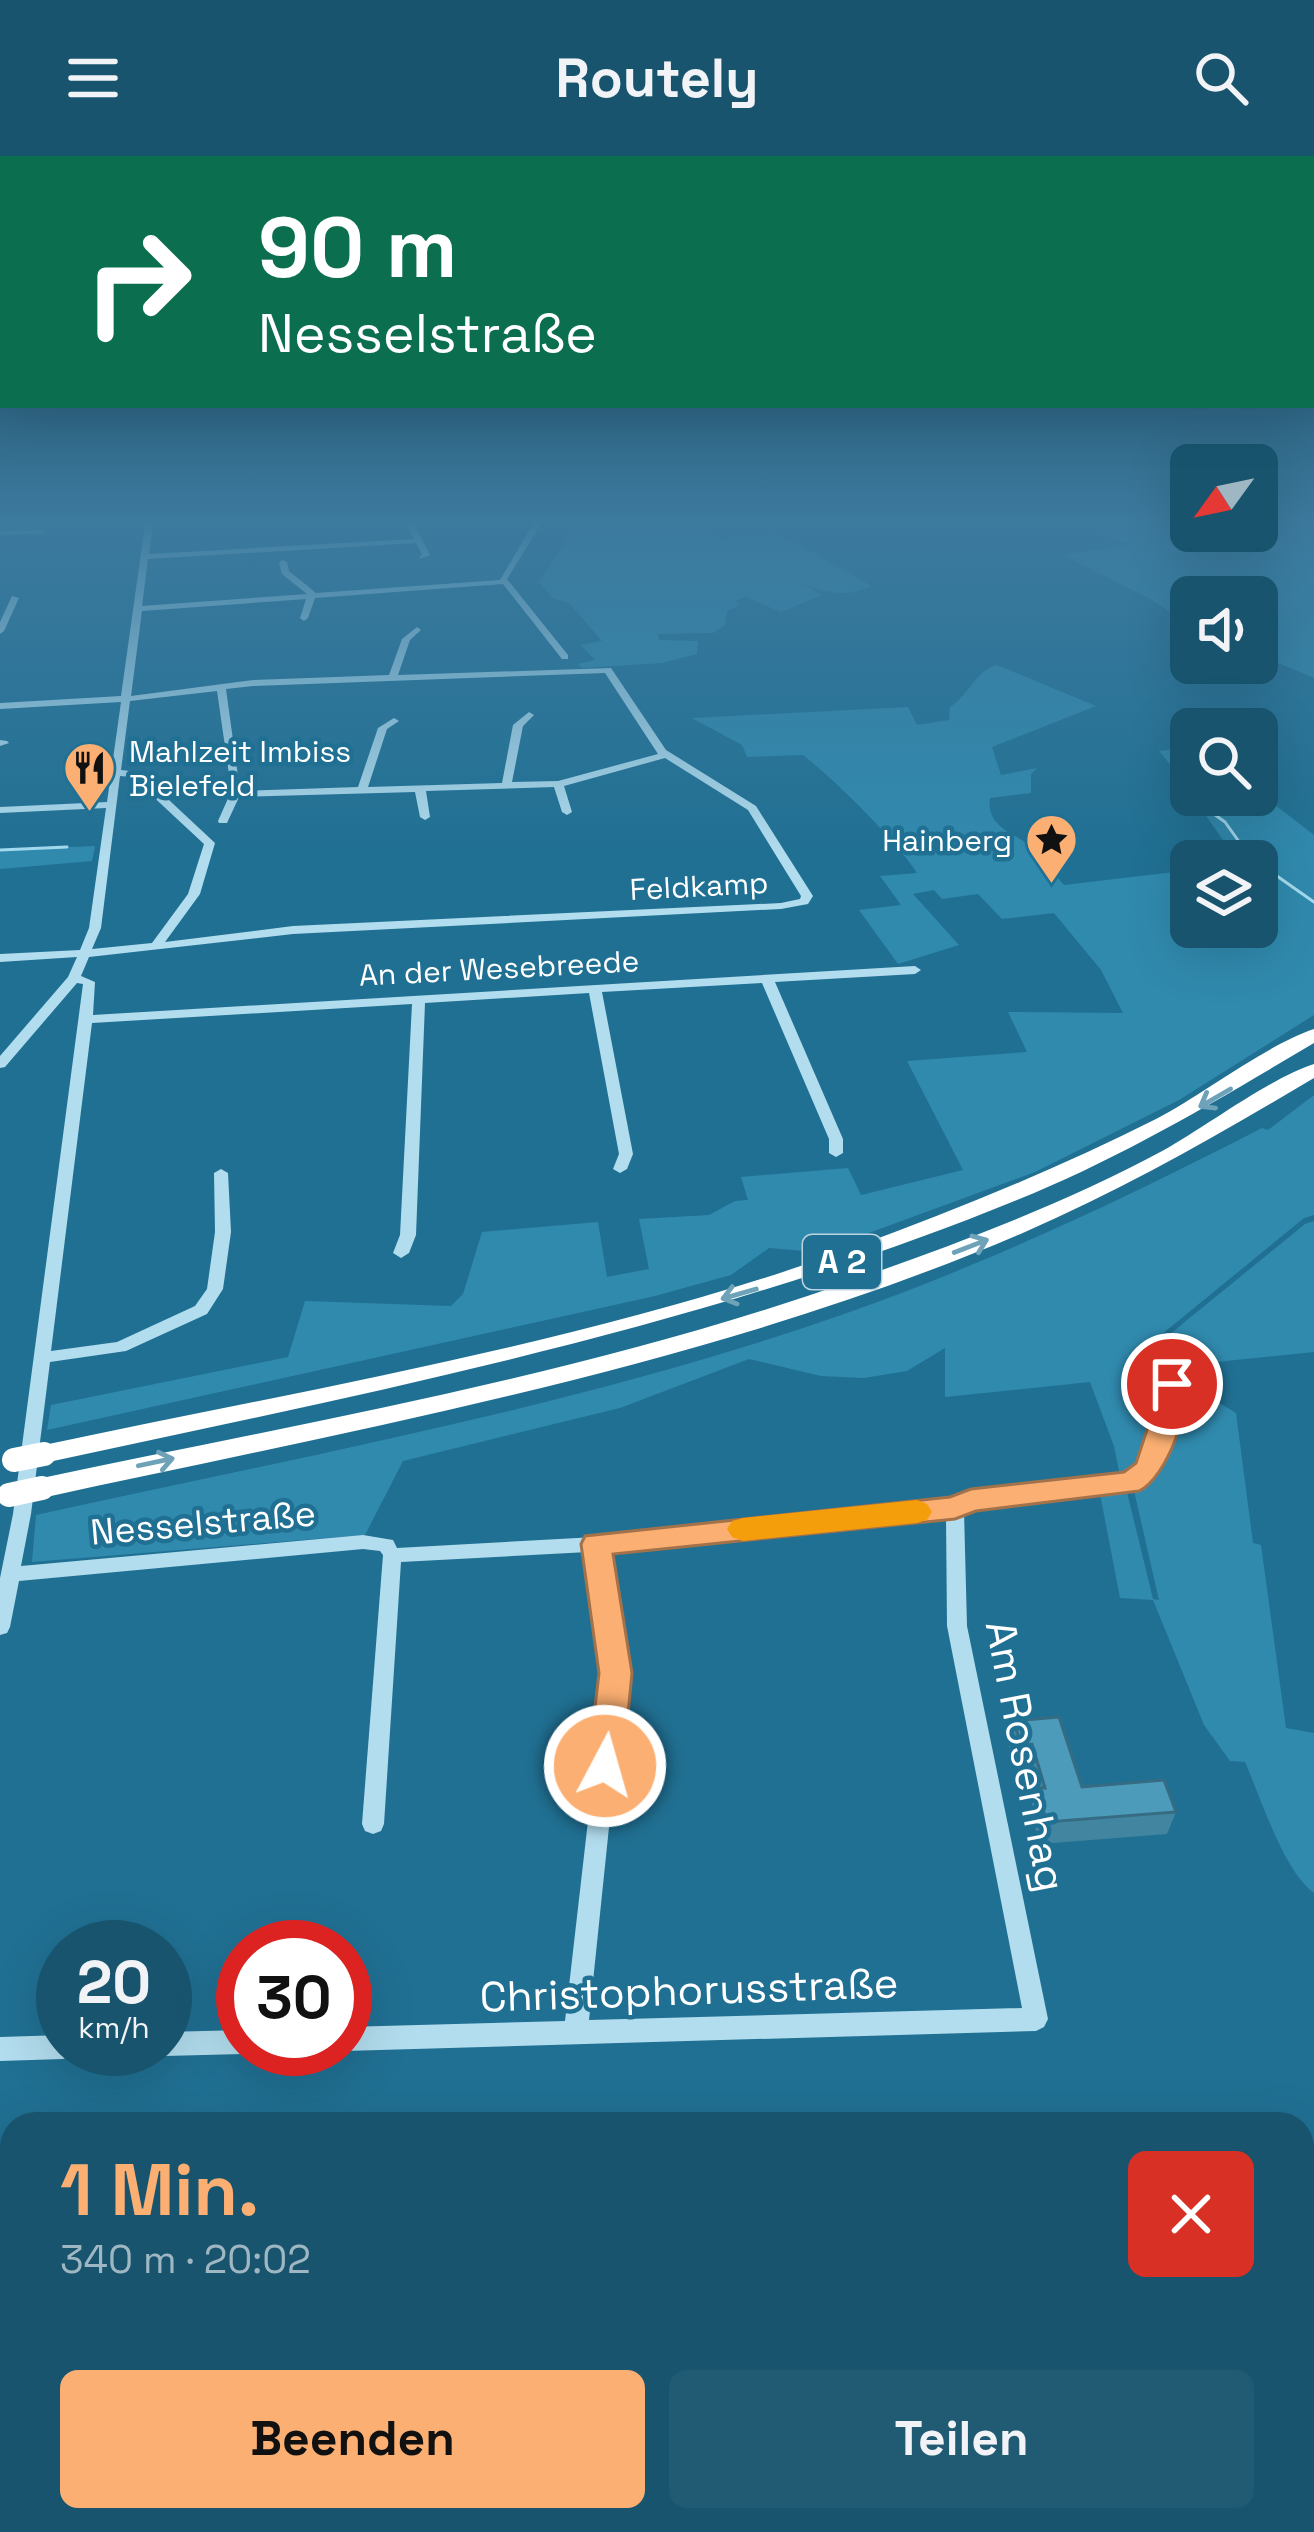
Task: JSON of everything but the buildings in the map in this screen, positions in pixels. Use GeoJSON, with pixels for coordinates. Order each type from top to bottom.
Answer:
{"type":"FeatureCollection","features":[{"type":"Feature","properties":{"kind":"highway","name":"A 2"},"geometry":{"type":"LineString","coordinates":[[7,1462],[602,1332],[841,1263],[1010,1199],[1128,1145],[1314,1035]]}},
{"type":"Feature","properties":{"kind":"highway","name":"A 2"},"geometry":{"type":"LineString","coordinates":[[5,1496],[571,1370],[822,1300],[968,1248],[1095,1194],[1218,1130],[1314,1070]]}},
{"type":"Feature","properties":{"kind":"street"},"geometry":{"type":"LineString","coordinates":[[0,1064],[74,978],[87,953],[97,920],[135,635]]}},
{"type":"Feature","properties":{"kind":"street"},"geometry":{"type":"LineString","coordinates":[[393,677],[411,635]]}},
{"type":"Feature","properties":{"kind":"street"},"geometry":{"type":"LineString","coordinates":[[547,635],[563,654],[576,648]]}},
{"type":"Feature","properties":{"kind":"street","name":"Feldkamp"},"geometry":{"type":"LineString","coordinates":[[0,706],[126,699],[221,687],[608,670],[666,755],[752,808],[807,896],[804,902],[702,911],[293,930],[0,958]]}},
{"type":"Feature","properties":{"kind":"street"},"geometry":{"type":"LineString","coordinates":[[221,687],[235,794],[223,821]]}},
{"type":"Feature","properties":{"kind":"street"},"geometry":{"type":"LineString","coordinates":[[506,786],[518,725],[530,715]]}},
{"type":"Feature","properties":{"kind":"street"},"geometry":{"type":"LineString","coordinates":[[362,790],[383,728],[394,721]]}},
{"type":"Feature","properties":{"kind":"street"},"geometry":{"type":"LineString","coordinates":[[235,794],[558,784],[666,755]]}},
{"type":"Feature","properties":{"kind":"street"},"geometry":{"type":"LineString","coordinates":[[116,772],[135,774],[210,843],[194,895],[158,944]]}},
{"type":"Feature","properties":{"kind":"street"},"geometry":{"type":"LineString","coordinates":[[558,784],[567,812]]}},
{"type":"Feature","properties":{"kind":"street"},"geometry":{"type":"LineString","coordinates":[[420,788],[425,818]]}},
{"type":"Feature","properties":{"kind":"street"},"geometry":{"type":"LineString","coordinates":[[0,810],[112,805]]}},
{"type":"Feature","properties":{"kind":"street","name":"An der Wesebreede"},"geometry":{"type":"LineString","coordinates":[[86,1019],[915,970]]}},
{"type":"Feature","properties":{"kind":"street"},"geometry":{"type":"LineString","coordinates":[[0,1627],[13,1574],[86,1019],[88,982],[74,978]]}},
{"type":"Feature","properties":{"kind":"street"},"geometry":{"type":"LineString","coordinates":[[767,979],[836,1139],[836,1154]]}},
{"type":"Feature","properties":{"kind":"street"},"geometry":{"type":"LineString","coordinates":[[596,989],[626,1154],[620,1168]]}},
{"type":"Feature","properties":{"kind":"street"},"geometry":{"type":"LineString","coordinates":[[401,1253],[408,1235],[419,999]]}},
{"type":"Feature","properties":{"kind":"street"},"geometry":{"type":"LineString","coordinates":[[42,1358],[120,1347],[201,1310],[215,1289],[223,1232],[221,1173]]}},
{"type":"Feature","properties":{"kind":"street","name":"Nesselstraße"},"geometry":{"type":"LineString","coordinates":[[13,1574],[363,1542],[386,1545],[392,1555],[596,1544],[955,1508],[971,1500],[1128,1483],[1143,1477],[1173,1394],[1172,1384]]}},
{"type":"Feature","properties":{"kind":"street","name":"Am Rosenhag"},"geometry":{"type":"LineString","coordinates":[[955,1508],[957,1625],[1036,2019]]}},
{"type":"Feature","properties":{"kind":"street"},"geometry":{"type":"LineString","coordinates":[[576,2032],[615,1673],[596,1544]]}},
{"type":"Feature","properties":{"kind":"street"},"geometry":{"type":"LineString","coordinates":[[373,1824],[392,1555]]}},
{"type":"Feature","properties":{"kind":"street","name":"Christophorusstraße"},"geometry":{"type":"LineString","coordinates":[[372,2038],[1036,2019]]}},
{"type":"Feature","properties":{"kind":"street"},"geometry":{"type":"LineString","coordinates":[[0,2049],[36,2048]]}},
{"type":"Feature","properties":{"kind":"shaded area"},"geometry":{"type":"Polygon","coordinates":[[[597,635],[658,635],[659,640],[698,641],[697,654],[662,663],[582,668],[578,664],[595,660],[581,645],[602,641],[597,635]]]}},
{"type":"Feature","properties":{"kind":"shaded area"},"geometry":{"type":"Polygon","coordinates":[[[1278,635],[1314,635],[1314,678],[1278,663],[1278,635]]]}},
{"type":"Feature","properties":{"kind":"shaded area"},"geometry":{"type":"Polygon","coordinates":[[[997,665],[1096,706],[992,747],[1001,775],[1037,768],[1031,774],[1031,793],[990,798],[992,816],[1035,851],[1064,885],[1170,872],[1170,948],[1278,948],[1278,840],[1224,840],[1207,816],[1278,816],[1278,807],[1314,835],[1314,1015],[1179,1100],[1035,1172],[817,1252],[769,1248],[731,1275],[655,1296],[47,1430],[51,1405],[288,1357],[305,1301],[451,1306],[463,1294],[482,1232],[598,1222],[607,1277],[649,1269],[639,1219],[709,1215],[735,1201],[748,1200],[741,1177],[848,1168],[861,1195],[963,1170],[907,1061],[1027,1052],[1008,1012],[1123,1013],[1101,970],[1054,913],[1002,919],[978,894],[942,899],[934,890],[913,894],[959,945],[898,964],[859,910],[901,905],[880,876],[917,873],[895,844],[803,755],[747,757],[742,745],[692,718],[908,707],[917,725],[949,720],[950,707],[983,672],[997,665]]]}},
{"type":"Feature","properties":{"kind":"shaded area"},"geometry":{"type":"Polygon","coordinates":[[[95,846],[92,861],[0,869],[0,850],[95,846]]]}},
{"type":"Feature","properties":{"kind":"shaded area"},"geometry":{"type":"Polygon","coordinates":[[[1314,1095],[1314,1215],[1304,1218],[1139,1353],[1143,1356],[1314,1221],[1314,1352],[1148,1369],[1147,1374],[1164,1389],[1143,1463],[1136,1472],[1120,1476],[1090,1382],[945,1397],[945,1348],[907,1371],[864,1378],[821,1376],[749,1359],[620,1408],[403,1461],[365,1535],[32,1562],[36,1515],[547,1402],[847,1313],[1006,1251],[1262,1128],[1268,1130],[1314,1095]]]}},
{"type":"Feature","properties":{"kind":"shaded area"},"geometry":{"type":"Polygon","coordinates":[[[1193,1387],[1236,1413],[1253,1543],[1261,1545],[1286,1728],[1314,1733],[1314,1893],[1283,1851],[1245,1762],[1230,1761],[1204,1725],[1153,1600],[1120,1598],[1100,1494],[1127,1492],[1153,1599],[1159,1600],[1134,1491],[1160,1471],[1181,1389],[1193,1387]]]}},
{"type":"Feature","properties":{"kind":"waterway"},"geometry":{"type":"LineString","coordinates":[[1217,816],[1250,857],[1314,902]]}},
{"type":"Feature","properties":{"kind":"waterway"},"geometry":{"type":"LineString","coordinates":[[0,850],[67,847]]}},
{"type":"Feature","properties":{"kind":"slow traffic"},"geometry":{"type":"LineString","coordinates":[[743,1529],[917,1512]]}},
{"type":"Feature","properties":{"kind":"place","name":"Mahlzeit Imbiss Bielefeld"},"geometry":{"type":"Point","coordinates":[90,814]}},
{"type":"Feature","properties":{"kind":"place","name":"Hainberg"},"geometry":{"type":"Point","coordinates":[1051,886]}},
{"type":"Feature","properties":{"kind":"route"},"geometry":{"type":"LineString","coordinates":[[605,1766],[615,1673],[596,1544],[955,1508],[971,1500],[1128,1483],[1143,1477],[1150,1466],[1172,1384]]}}]}
